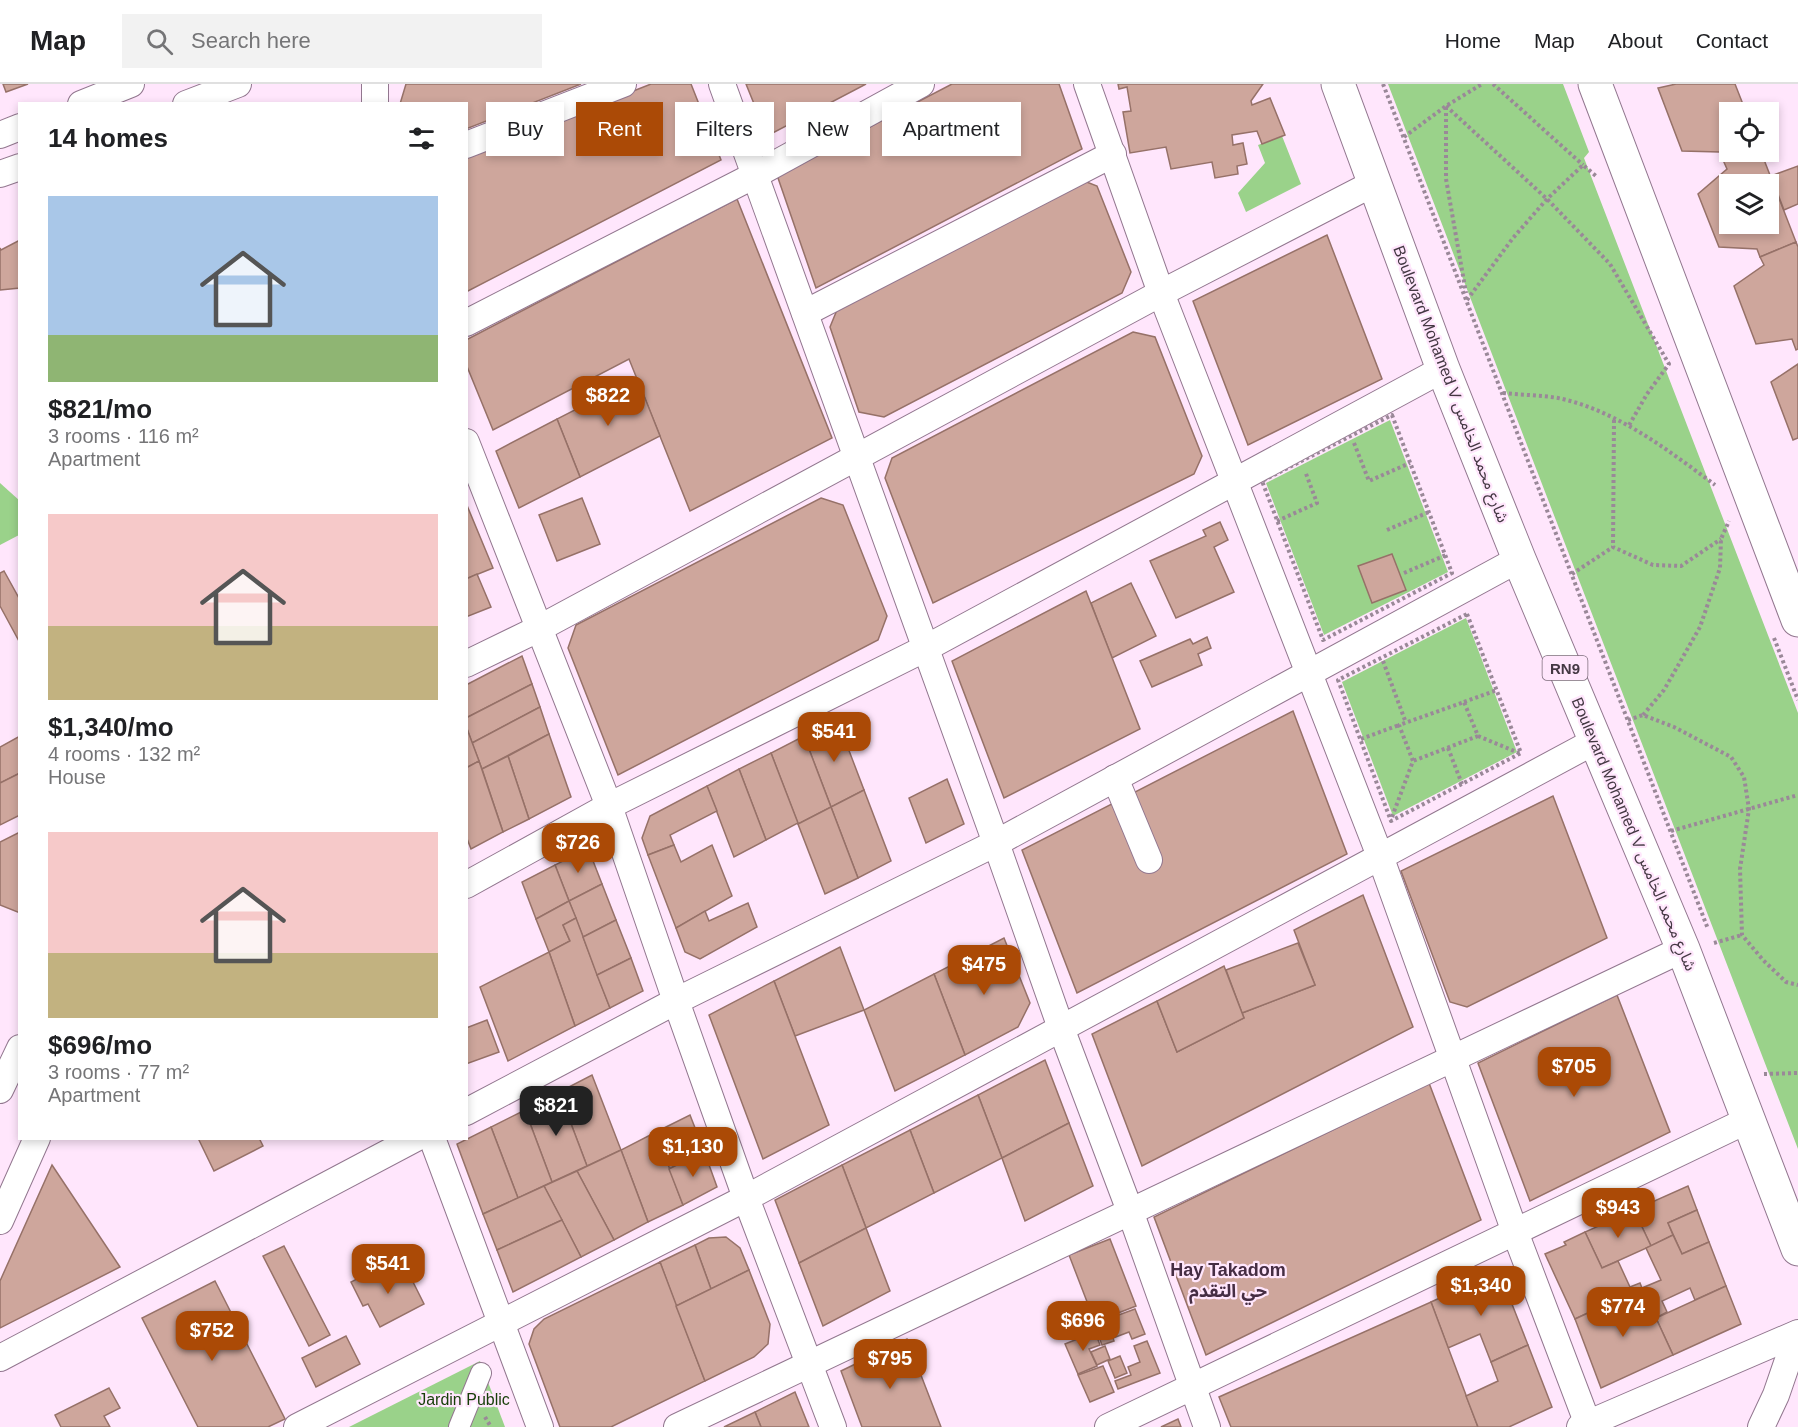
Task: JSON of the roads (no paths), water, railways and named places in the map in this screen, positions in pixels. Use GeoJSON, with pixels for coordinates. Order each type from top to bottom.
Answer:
{"type":"FeatureCollection","features":[{"type":"Feature","properties":{"kind":"main road","name":"Boulevard Mohamed V شارع محمد الخامس"},"geometry":{"type":"LineString","coordinates":[[1338,84],[1443,369],[1519,559],[1683,949],[1798,1249]]}},
{"type":"Feature","properties":{"kind":"main road"},"geometry":{"type":"LineString","coordinates":[[1595,84],[1798,620]]}},
{"type":"Feature","properties":{"kind":"street"},"geometry":{"type":"LineString","coordinates":[[191,102],[238,84]]}},
{"type":"Feature","properties":{"kind":"street"},"geometry":{"type":"LineString","coordinates":[[375,84],[375,102]]}},
{"type":"Feature","properties":{"kind":"street"},"geometry":{"type":"LineString","coordinates":[[468,144],[623,84]]}},
{"type":"Feature","properties":{"kind":"street"},"geometry":{"type":"LineString","coordinates":[[722,84],[996,843],[1060,1028],[1130,1211],[1207,1427]]}},
{"type":"Feature","properties":{"kind":"street"},"geometry":{"type":"LineString","coordinates":[[468,322],[755,175],[921,84]]}},
{"type":"Feature","properties":{"kind":"street"},"geometry":{"type":"LineString","coordinates":[[1087,84],[1161,293],[1380,856],[1586,1426],[1798,1333]]}},
{"type":"Feature","properties":{"kind":"street"},"geometry":{"type":"LineString","coordinates":[[85,102],[119,86]]}},
{"type":"Feature","properties":{"kind":"street"},"geometry":{"type":"LineString","coordinates":[[0,135],[18,128]]}},
{"type":"Feature","properties":{"kind":"street"},"geometry":{"type":"LineString","coordinates":[[805,313],[1113,154]]}},
{"type":"Feature","properties":{"kind":"street"},"geometry":{"type":"LineString","coordinates":[[0,174],[18,167]]}},
{"type":"Feature","properties":{"kind":"street"},"geometry":{"type":"LineString","coordinates":[[468,663],[538,629],[1161,293],[1374,183]]}},
{"type":"Feature","properties":{"kind":"street"},"geometry":{"type":"LineString","coordinates":[[468,884],[609,807],[926,648],[1443,369]]}},
{"type":"Feature","properties":{"kind":"street"},"geometry":{"type":"LineString","coordinates":[[468,447],[609,807],[746,1198],[833,1427]]}},
{"type":"Feature","properties":{"kind":"street"},"geometry":{"type":"LineString","coordinates":[[468,1111],[676,1001],[996,843],[1519,559]]}},
{"type":"Feature","properties":{"kind":"street"},"geometry":{"type":"LineString","coordinates":[[297,1427],[746,1198],[1595,741]]}},
{"type":"Feature","properties":{"kind":"street"},"geometry":{"type":"LineString","coordinates":[[1115,778],[1149,860]]}},
{"type":"Feature","properties":{"kind":"street"},"geometry":{"type":"LineString","coordinates":[[676,1427],[1683,949]]}},
{"type":"Feature","properties":{"kind":"street"},"geometry":{"type":"LineString","coordinates":[[0,1090],[18,1052]]}},
{"type":"Feature","properties":{"kind":"street"},"geometry":{"type":"LineString","coordinates":[[1108,1427],[1748,1120]]}},
{"type":"Feature","properties":{"kind":"street"},"geometry":{"type":"LineString","coordinates":[[0,1221],[36,1140]]}},
{"type":"Feature","properties":{"kind":"street"},"geometry":{"type":"LineString","coordinates":[[0,1358],[412,1140]]}},
{"type":"Feature","properties":{"kind":"street"},"geometry":{"type":"LineString","coordinates":[[433,1140],[540,1427]]}},
{"type":"Feature","properties":{"kind":"street"},"geometry":{"type":"LineString","coordinates":[[1761,1427],[1776,1395],[1798,1333]]}},
{"type":"Feature","properties":{"kind":"street"},"geometry":{"type":"LineString","coordinates":[[459,1427],[481,1372]]}},
{"type":"Feature","properties":{"kind":"district","name":"Hay Takadom حي التقدم"},"geometry":{"type":"Point","coordinates":[1228,1280]}},
{"type":"Feature","properties":{"kind":"park label","name":"Jardin Public"},"geometry":{"type":"Point","coordinates":[464,1399]}}]}
